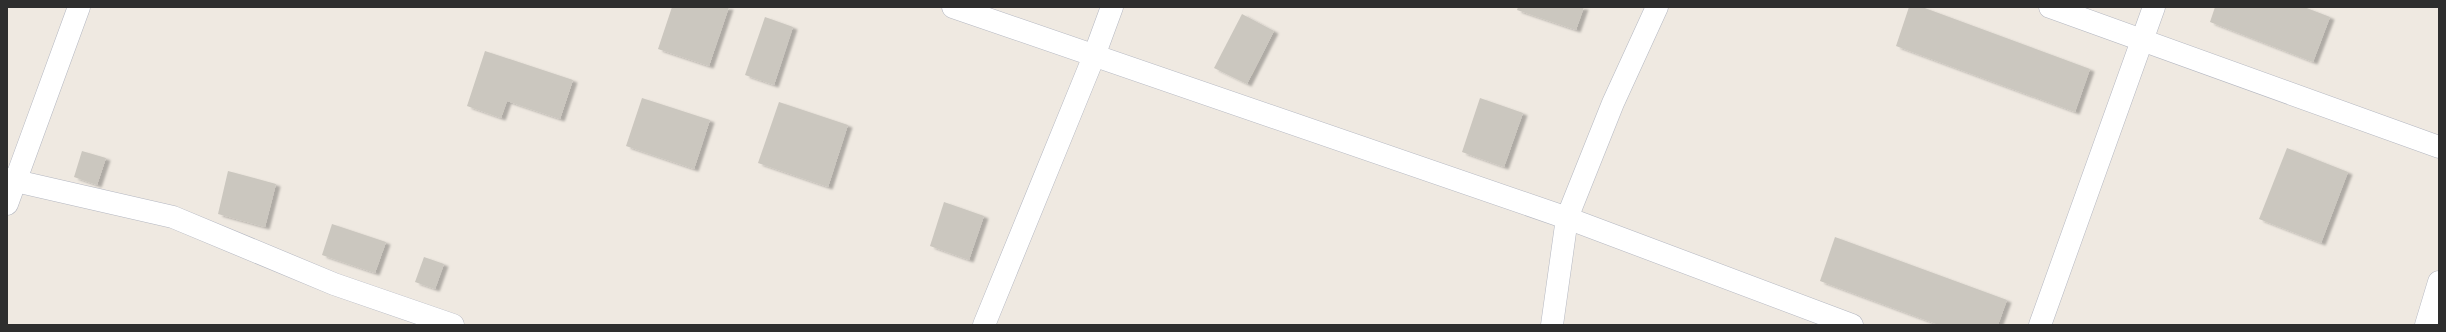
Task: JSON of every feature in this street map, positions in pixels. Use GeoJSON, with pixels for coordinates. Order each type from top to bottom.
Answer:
{"type":"FeatureCollection","features":[{"type":"Feature","properties":{"kind":"street"},"geometry":{"type":"LineString","coordinates":[[7,204],[11,180],[79,7]]}},
{"type":"Feature","properties":{"kind":"street"},"geometry":{"type":"LineString","coordinates":[[953,7],[1567,218],[1852,325]]}},
{"type":"Feature","properties":{"kind":"street"},"geometry":{"type":"LineString","coordinates":[[984,325],[1094,56],[1112,7]]}},
{"type":"Feature","properties":{"kind":"street"},"geometry":{"type":"LineString","coordinates":[[1552,325],[1567,218],[1613,103],[1657,7]]}},
{"type":"Feature","properties":{"kind":"street"},"geometry":{"type":"LineString","coordinates":[[2050,7],[2439,147]]}},
{"type":"Feature","properties":{"kind":"street"},"geometry":{"type":"LineString","coordinates":[[2040,325],[2154,7]]}},
{"type":"Feature","properties":{"kind":"street"},"geometry":{"type":"LineString","coordinates":[[11,180],[173,217],[334,284],[454,325]]}},
{"type":"Feature","properties":{"kind":"street"},"geometry":{"type":"LineString","coordinates":[[2426,325],[2439,282]]}},
{"type":"Feature","properties":{"kind":"building"},"geometry":{"type":"Polygon","coordinates":[[[672,7],[729,7],[709,66],[658,49],[672,7]]]}},
{"type":"Feature","properties":{"kind":"building"},"geometry":{"type":"Polygon","coordinates":[[[1518,7],[1584,7],[1576,30],[1517,10],[1518,7]]]}},
{"type":"Feature","properties":{"kind":"building"},"geometry":{"type":"Polygon","coordinates":[[[1909,7],[1922,7],[2090,69],[2075,112],[1896,46],[1909,7]]]}},
{"type":"Feature","properties":{"kind":"building"},"geometry":{"type":"Polygon","coordinates":[[[2215,7],[2304,7],[2330,17],[2313,62],[2210,22],[2215,7]]]}},
{"type":"Feature","properties":{"kind":"building"},"geometry":{"type":"Polygon","coordinates":[[[1242,14],[1274,31],[1247,84],[1214,68],[1242,14]]]}},
{"type":"Feature","properties":{"kind":"building"},"geometry":{"type":"Polygon","coordinates":[[[765,17],[793,27],[774,85],[745,75],[765,17]]]}},
{"type":"Feature","properties":{"kind":"building"},"geometry":{"type":"Polygon","coordinates":[[[485,51],[573,80],[560,119],[507,101],[501,118],[467,106],[485,51]]]}},
{"type":"Feature","properties":{"kind":"building"},"geometry":{"type":"Polygon","coordinates":[[[642,98],[710,120],[694,169],[626,146],[642,98]]]}},
{"type":"Feature","properties":{"kind":"building"},"geometry":{"type":"Polygon","coordinates":[[[1480,98],[1523,113],[1504,167],[1462,152],[1480,98]]]}},
{"type":"Feature","properties":{"kind":"building"},"geometry":{"type":"Polygon","coordinates":[[[779,102],[848,125],[828,187],[758,163],[779,102]]]}},
{"type":"Feature","properties":{"kind":"building"},"geometry":{"type":"Polygon","coordinates":[[[2287,148],[2348,172],[2321,243],[2259,219],[2287,148]]]}},
{"type":"Feature","properties":{"kind":"building"},"geometry":{"type":"Polygon","coordinates":[[[82,151],[106,158],[97,185],[74,177],[82,151]]]}},
{"type":"Feature","properties":{"kind":"building"},"geometry":{"type":"Polygon","coordinates":[[[228,171],[276,184],[265,227],[218,214],[228,171]]]}},
{"type":"Feature","properties":{"kind":"building"},"geometry":{"type":"Polygon","coordinates":[[[944,202],[984,216],[969,260],[930,246],[944,202]]]}},
{"type":"Feature","properties":{"kind":"building"},"geometry":{"type":"Polygon","coordinates":[[[332,224],[386,242],[375,273],[322,255],[332,224]]]}},
{"type":"Feature","properties":{"kind":"building"},"geometry":{"type":"Polygon","coordinates":[[[1835,237],[2007,300],[1998,325],[1939,325],[1820,281],[1835,237]]]}},
{"type":"Feature","properties":{"kind":"building"},"geometry":{"type":"Polygon","coordinates":[[[424,257],[444,264],[435,289],[415,282],[424,257]]]}}]}
